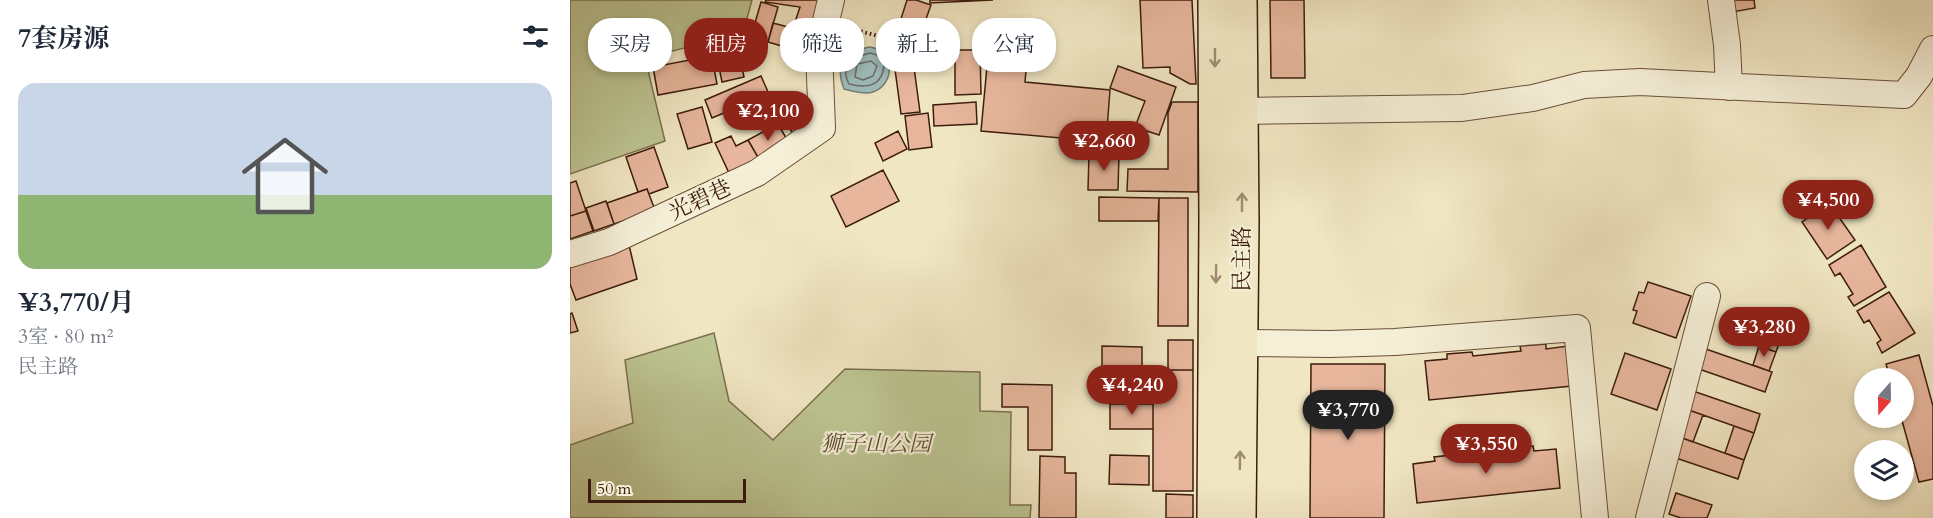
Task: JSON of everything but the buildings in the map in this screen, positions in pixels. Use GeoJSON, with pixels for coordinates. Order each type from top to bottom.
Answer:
{"type":"FeatureCollection","features":[{"type":"Feature","properties":{"kind":"main road","name":"民主路"},"geometry":{"type":"LineString","coordinates":[[1214,518],[1215,0]]}},
{"type":"Feature","properties":{"kind":"main road","name":"民主路"},"geometry":{"type":"LineString","coordinates":[[1239,518],[1240,0]]}},
{"type":"Feature","properties":{"kind":"street"},"geometry":{"type":"LineString","coordinates":[[1721,0],[1727,45],[1729,87]]}},
{"type":"Feature","properties":{"kind":"street","name":"光碧巷"},"geometry":{"type":"LineString","coordinates":[[570,254],[609,242],[757,173],[822,129],[819,50],[830,5]]}},
{"type":"Feature","properties":{"kind":"street"},"geometry":{"type":"LineString","coordinates":[[1241,111],[1462,108],[1533,98],[1584,85],[1612,83],[1686,83],[1904,95],[1926,77],[1933,49]]}},
{"type":"Feature","properties":{"kind":"street"},"geometry":{"type":"LineString","coordinates":[[1648,518],[1707,296]]}},
{"type":"Feature","properties":{"kind":"street"},"geometry":{"type":"LineString","coordinates":[[1241,343],[1395,342],[1577,328],[1595,518]]}},
{"type":"Feature","properties":{"kind":"path"},"geometry":{"type":"LineString","coordinates":[[830,5],[850,17],[848,28],[876,35]]}},
{"type":"Feature","properties":{"kind":"green space"},"geometry":{"type":"Polygon","coordinates":[[[570,0],[752,0],[747,18],[684,18],[684,48],[672,51],[672,18],[588,18],[588,72],[648,72],[665,141],[570,174],[570,0]]]}},
{"type":"Feature","properties":{"kind":"green space","name":"狮子山公园"},"geometry":{"type":"Polygon","coordinates":[[[714,333],[729,401],[773,440],[845,369],[980,372],[980,411],[1011,412],[1010,505],[1031,505],[1030,518],[570,518],[570,445],[633,423],[625,360],[714,333]]]}},
{"type":"Feature","properties":{"kind":"water"},"geometry":{"type":"Polygon","coordinates":[[[864,48],[876,49],[876,72],[889,72],[886,82],[870,93],[844,89],[840,72],[864,72],[864,48]]]}}]}
